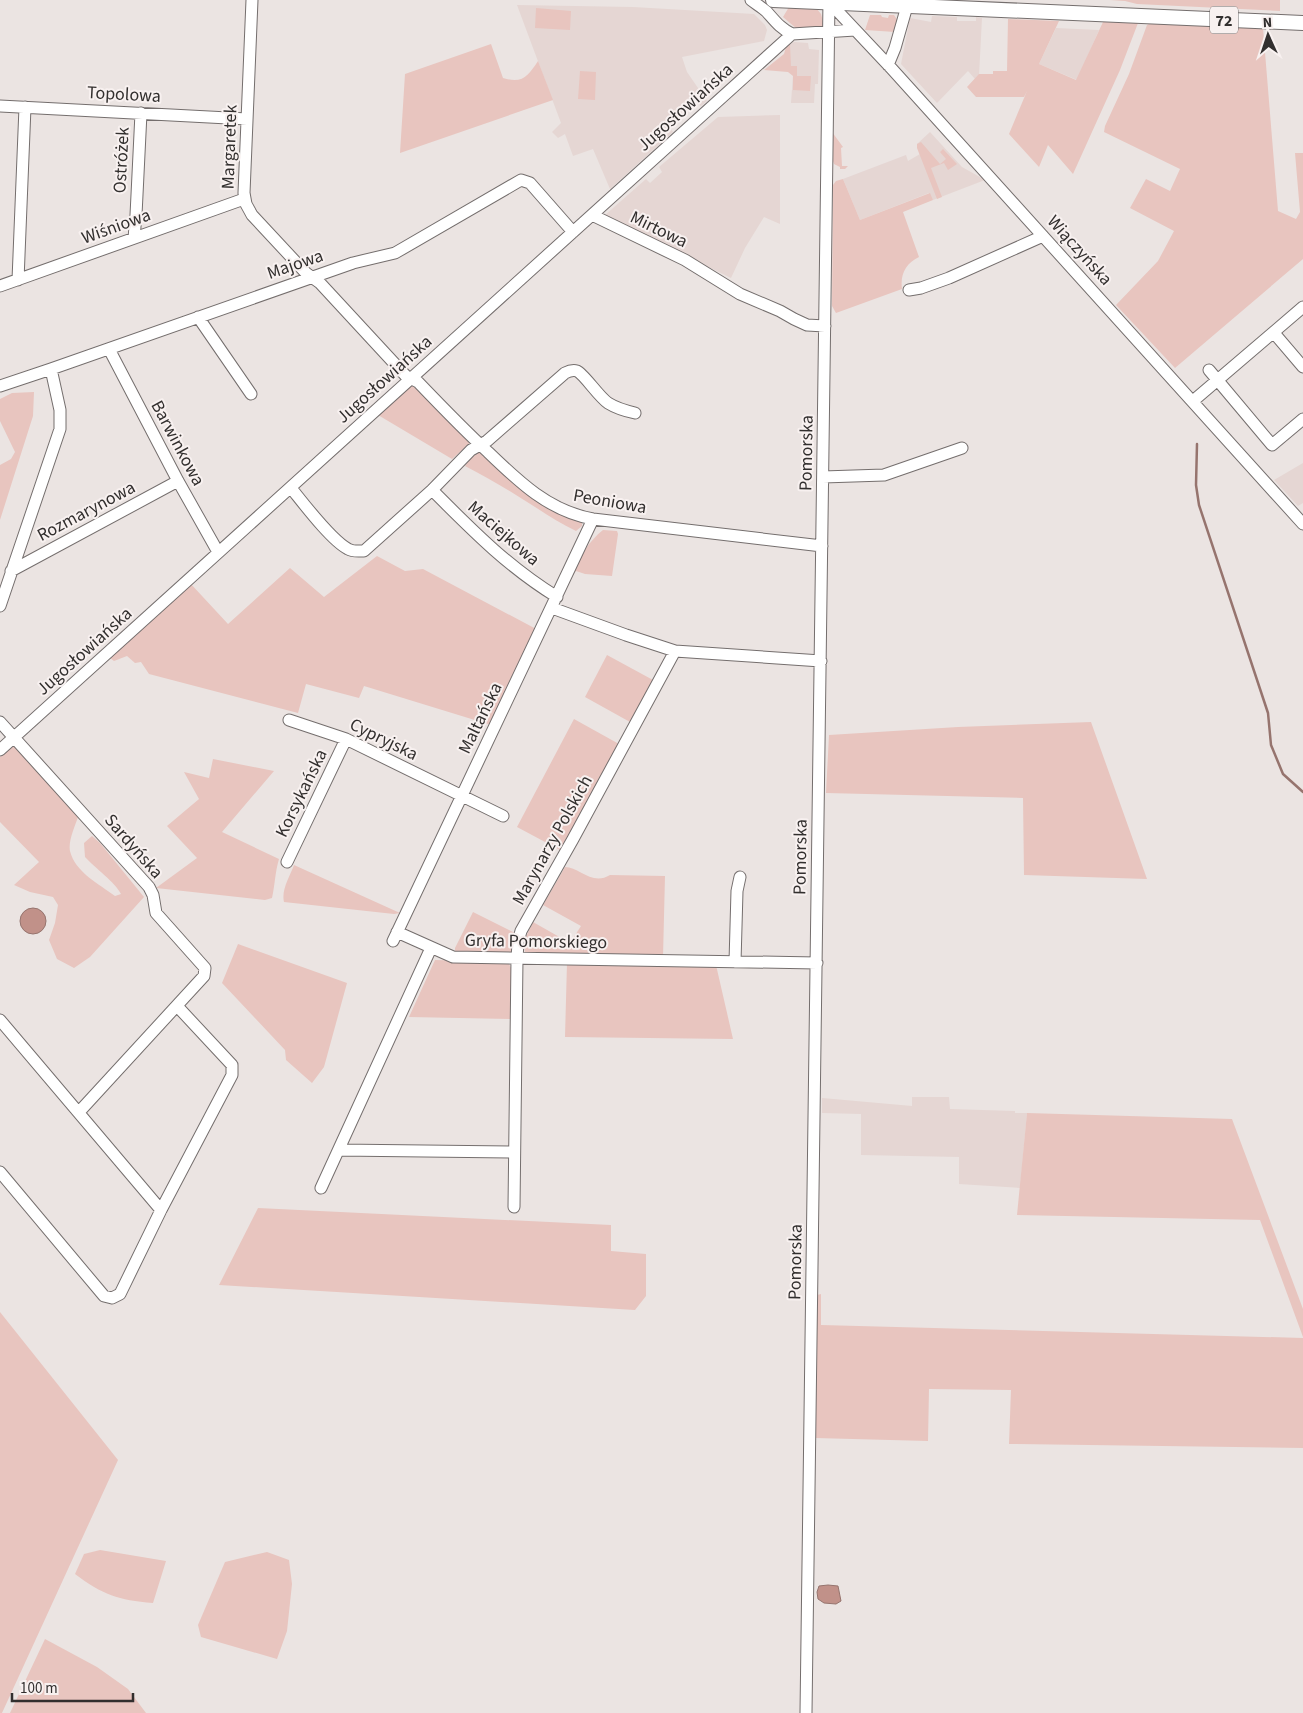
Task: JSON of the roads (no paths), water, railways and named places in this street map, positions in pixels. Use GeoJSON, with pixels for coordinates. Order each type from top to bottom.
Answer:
{"type":"FeatureCollection","features":[{"type":"Feature","properties":{"kind":"main road","name":"72"},"geometry":{"type":"LineString","coordinates":[[770,6],[796,1],[829,1],[1303,23]]}},
{"type":"Feature","properties":{"kind":"street","name":"Margaretek"},"geometry":{"type":"LineString","coordinates":[[252,0],[244,199],[248,210],[320,283],[406,376],[411,379]]}},
{"type":"Feature","properties":{"kind":"street"},"geometry":{"type":"LineString","coordinates":[[750,0],[770,6],[776,15],[787,24],[792,34],[855,30]]}},
{"type":"Feature","properties":{"kind":"street","name":"Wiączyńska"},"geometry":{"type":"LineString","coordinates":[[829,1],[1303,524]]}},
{"type":"Feature","properties":{"kind":"street","name":"Pomorska"},"geometry":{"type":"LineString","coordinates":[[806,1713],[829,1]]}},
{"type":"Feature","properties":{"kind":"street"},"geometry":{"type":"LineString","coordinates":[[888,65],[894,52],[907,6]]}},
{"type":"Feature","properties":{"kind":"street","name":"Jugosłowiańska"},"geometry":{"type":"LineString","coordinates":[[0,750],[792,34]]}},
{"type":"Feature","properties":{"kind":"street","name":"Topolowa"},"geometry":{"type":"LineString","coordinates":[[0,106],[247,119]]}},
{"type":"Feature","properties":{"kind":"street"},"geometry":{"type":"LineString","coordinates":[[18,280],[25,107]]}},
{"type":"Feature","properties":{"kind":"street","name":"Ostróżek"},"geometry":{"type":"LineString","coordinates":[[134,238],[141,113]]}},
{"type":"Feature","properties":{"kind":"street","name":"Majowa"},"geometry":{"type":"LineString","coordinates":[[0,386],[51,370],[362,260],[395,253],[521,180],[530,183],[573,232]]}},
{"type":"Feature","properties":{"kind":"street","name":"Wiśniowa"},"geometry":{"type":"LineString","coordinates":[[0,286],[244,199]]}},
{"type":"Feature","properties":{"kind":"street","name":"Mirtowa"},"geometry":{"type":"LineString","coordinates":[[592,215],[684,260],[740,294],[807,325],[825,326]]}},
{"type":"Feature","properties":{"kind":"street"},"geometry":{"type":"LineString","coordinates":[[909,290],[921,288],[949,278],[1044,236]]}},
{"type":"Feature","properties":{"kind":"street"},"geometry":{"type":"LineString","coordinates":[[1193,402],[1303,307]]}},
{"type":"Feature","properties":{"kind":"street"},"geometry":{"type":"LineString","coordinates":[[198,317],[251,394]]}},
{"type":"Feature","properties":{"kind":"street"},"geometry":{"type":"LineString","coordinates":[[1274,333],[1303,367]]}},
{"type":"Feature","properties":{"kind":"street","name":"Barwinkowa"},"geometry":{"type":"LineString","coordinates":[[109,349],[178,481],[218,552]]}},
{"type":"Feature","properties":{"kind":"street"},"geometry":{"type":"LineString","coordinates":[[0,606],[60,429],[60,410],[51,370]]}},
{"type":"Feature","properties":{"kind":"street"},"geometry":{"type":"LineString","coordinates":[[1209,370],[1272,445],[1303,419]]}},
{"type":"Feature","properties":{"kind":"street"},"geometry":{"type":"LineString","coordinates":[[291,488],[340,544],[349,550],[364,550],[432,490],[471,450],[487,441],[565,373],[569,371],[578,372],[608,403],[624,411],[635,413]]}},
{"type":"Feature","properties":{"kind":"street","name":"Peoniowa"},"geometry":{"type":"LineString","coordinates":[[411,379],[418,382],[480,445],[524,486],[542,499],[566,511],[593,519],[822,546]]}},
{"type":"Feature","properties":{"kind":"street"},"geometry":{"type":"LineString","coordinates":[[823,477],[886,475],[962,448]]}},
{"type":"Feature","properties":{"kind":"street","name":"Rozmarynowa"},"geometry":{"type":"LineString","coordinates":[[11,571],[178,481]]}},
{"type":"Feature","properties":{"kind":"street","name":"Maciejkowa"},"geometry":{"type":"LineString","coordinates":[[432,490],[496,553],[557,597]]}},
{"type":"Feature","properties":{"kind":"street","name":"Maltańska"},"geometry":{"type":"LineString","coordinates":[[431,948],[395,936],[593,519]]}},
{"type":"Feature","properties":{"kind":"street"},"geometry":{"type":"LineString","coordinates":[[552,608],[626,636],[675,651],[821,662]]}},
{"type":"Feature","properties":{"kind":"street","name":"Marynarzy Polskich"},"geometry":{"type":"LineString","coordinates":[[514,1207],[517,959],[521,931],[675,651]]}},
{"type":"Feature","properties":{"kind":"street","name":"Cypryjska"},"geometry":{"type":"LineString","coordinates":[[289,720],[346,739],[503,816]]}},
{"type":"Feature","properties":{"kind":"street","name":"Sardyńska"},"geometry":{"type":"LineString","coordinates":[[0,722],[149,887],[153,895],[156,913],[205,968],[204,976],[79,1112]]}},
{"type":"Feature","properties":{"kind":"street","name":"Korsykańska"},"geometry":{"type":"LineString","coordinates":[[287,862],[346,739]]}},
{"type":"Feature","properties":{"kind":"street"},"geometry":{"type":"LineString","coordinates":[[735,962],[737,891],[740,877]]}},
{"type":"Feature","properties":{"kind":"street"},"geometry":{"type":"LineString","coordinates":[[321,1188],[431,948]]}},
{"type":"Feature","properties":{"kind":"street","name":"Gryfa Pomorskiego"},"geometry":{"type":"LineString","coordinates":[[431,948],[453,958],[816,964]]}},
{"type":"Feature","properties":{"kind":"street"},"geometry":{"type":"LineString","coordinates":[[0,1172],[104,1296],[112,1298],[120,1294],[232,1075],[232,1066],[177,1006]]}},
{"type":"Feature","properties":{"kind":"street"},"geometry":{"type":"LineString","coordinates":[[1,1024],[162,1210]]}},
{"type":"Feature","properties":{"kind":"street"},"geometry":{"type":"LineString","coordinates":[[339,1150],[514,1152]]}},
{"type":"Feature","properties":{"kind":"waterway"},"geometry":{"type":"LineString","coordinates":[[1197,444],[1196,485],[1199,505],[1268,713],[1271,745],[1283,774],[1303,792]]}}]}
